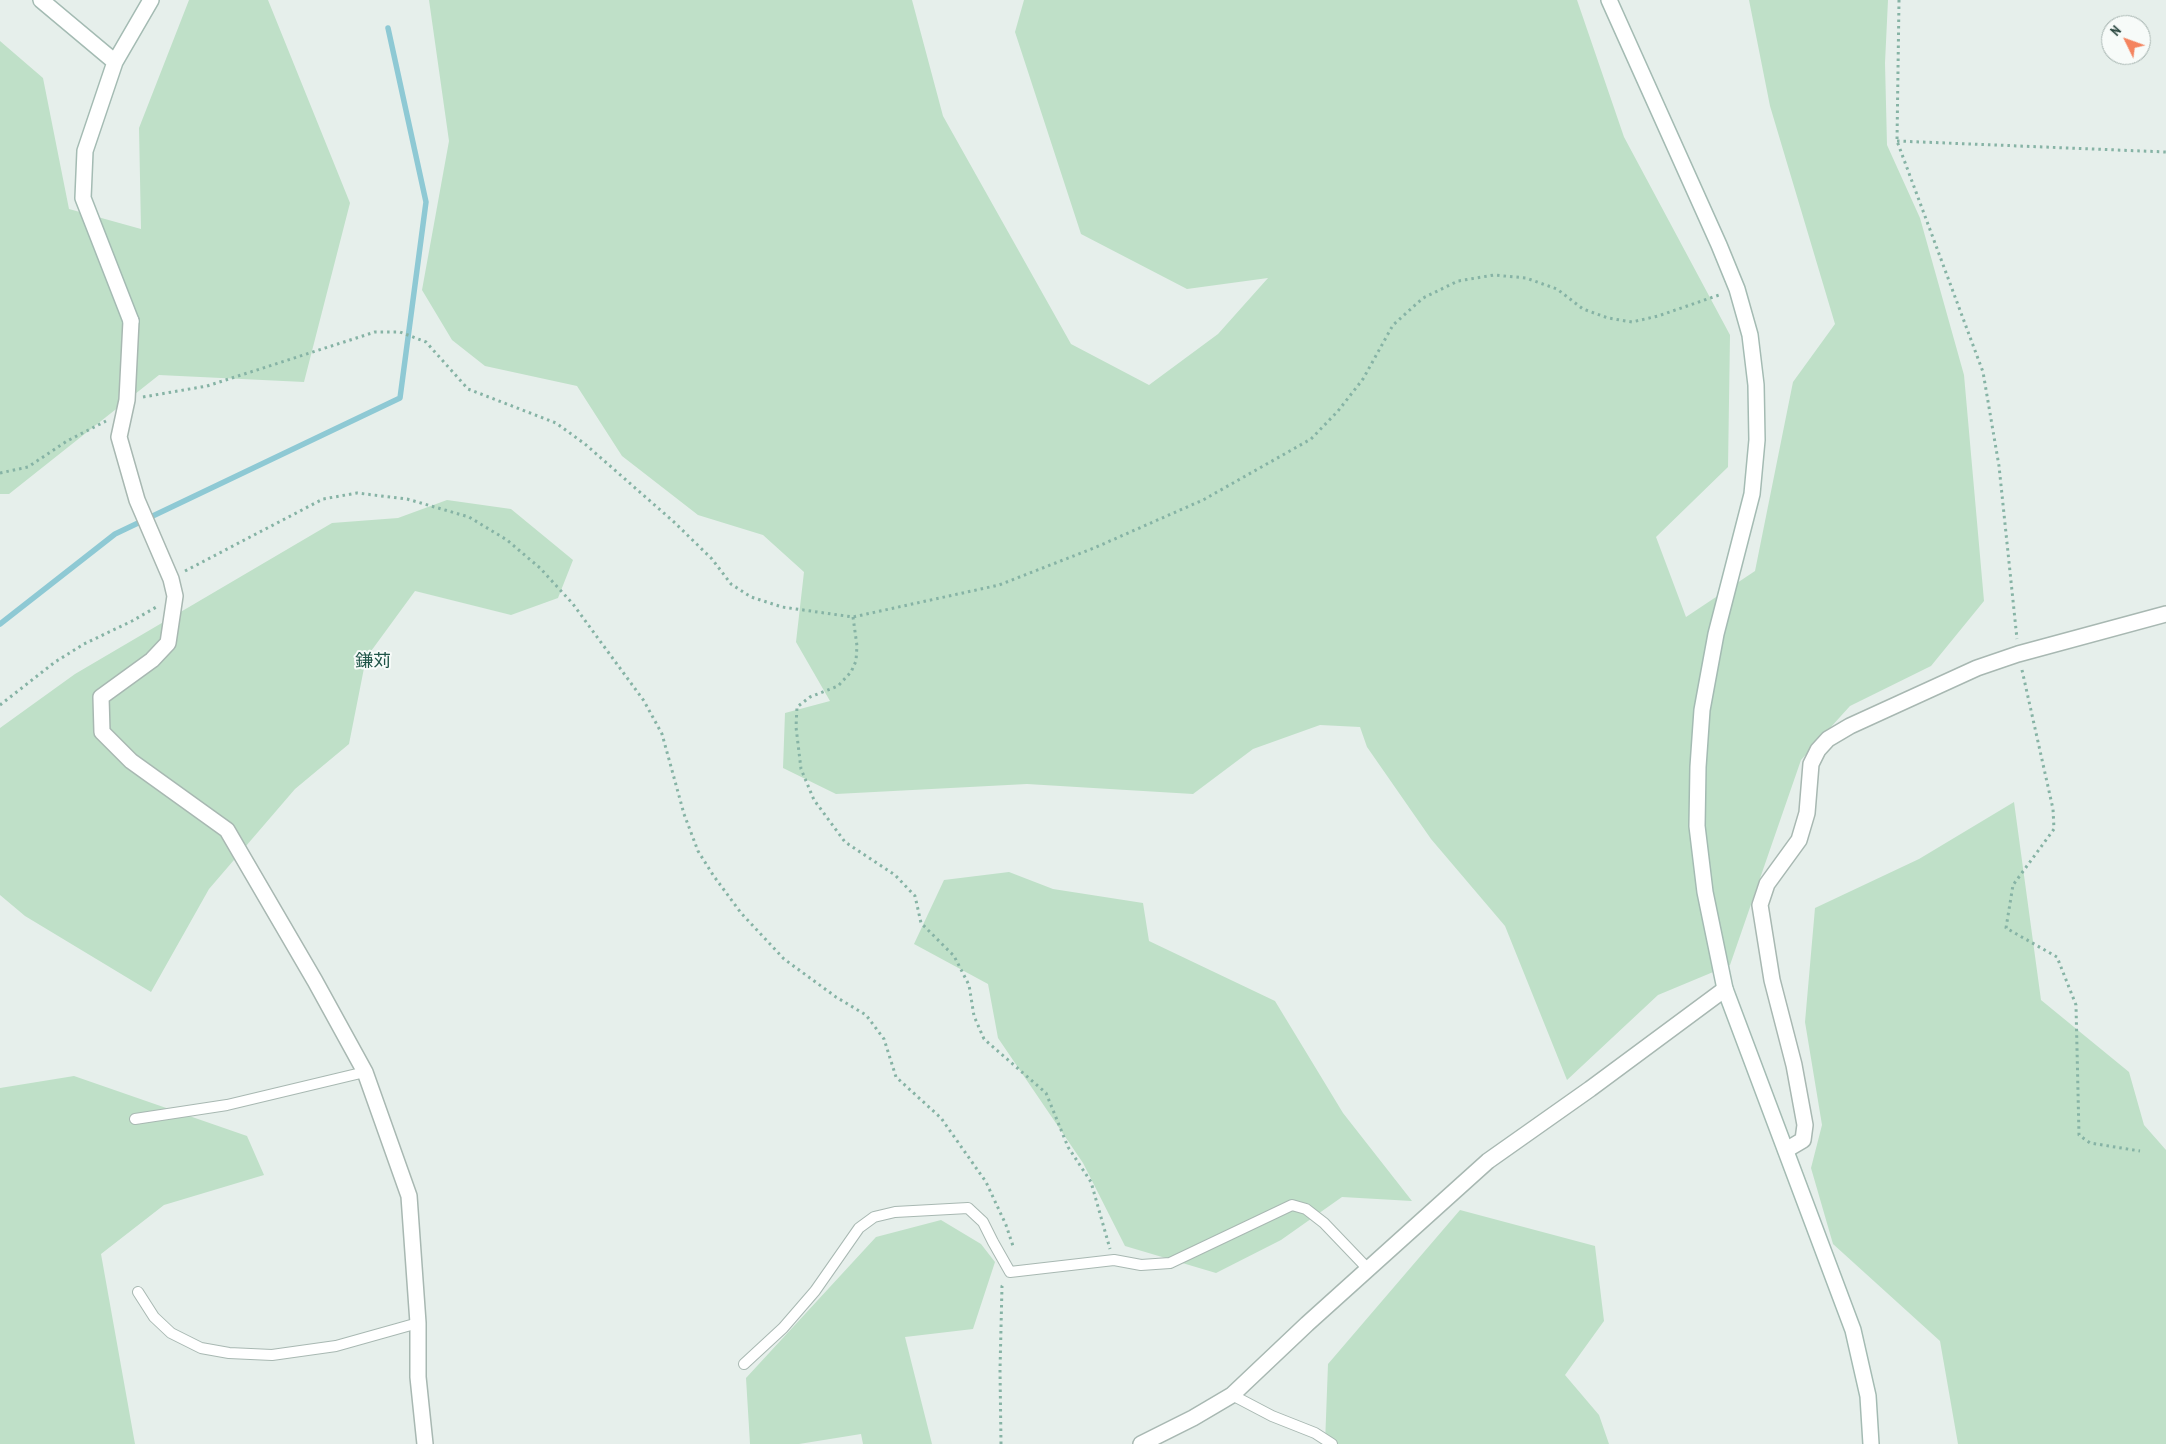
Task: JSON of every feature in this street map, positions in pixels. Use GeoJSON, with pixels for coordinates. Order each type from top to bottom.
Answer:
{"type":"FeatureCollection","features":[{"type":"Feature","properties":{"kind":"street"},"geometry":{"type":"LineString","coordinates":[[41,0],[114,62]]}},
{"type":"Feature","properties":{"kind":"street"},"geometry":{"type":"LineString","coordinates":[[151,0],[114,62],[85,151],[83,198],[131,321],[127,400],[119,437],[137,500],[171,579],[175,596],[168,643],[152,660],[101,697],[102,732],[131,761],[226,830],[315,980],[365,1072],[409,1196],[418,1323],[418,1378],[425,1444]]}},
{"type":"Feature","properties":{"kind":"street"},"geometry":{"type":"LineString","coordinates":[[1609,0],[1737,289],[1750,335],[1756,385],[1757,440],[1752,494],[1716,634],[1702,710],[1697,826],[1705,892],[1725,989],[1853,1330],[1868,1396],[1871,1444]]}},
{"type":"Feature","properties":{"kind":"street"},"geometry":{"type":"LineString","coordinates":[[1786,1150],[1803,1140],[1805,1125],[1794,1065],[1772,980],[1760,904],[1767,884],[1799,840],[1807,812],[1811,764],[1818,750],[1828,739],[1887,708],[1977,668],[2018,654],[2166,614]]}},
{"type":"Feature","properties":{"kind":"street"},"geometry":{"type":"LineString","coordinates":[[1141,1444],[1232,1395],[1307,1324],[1488,1161],[1590,1090],[1725,989]]}},
{"type":"Feature","properties":{"kind":"lane"},"geometry":{"type":"LineString","coordinates":[[135,1119],[228,1105],[365,1072]]}},
{"type":"Feature","properties":{"kind":"lane"},"geometry":{"type":"LineString","coordinates":[[744,1364],[783,1328],[815,1291],[859,1228],[874,1217],[895,1212],[968,1208],[984,1222],[1010,1272],[1114,1260],[1142,1265],[1170,1263],[1292,1205],[1306,1209],[1324,1223],[1369,1270]]}},
{"type":"Feature","properties":{"kind":"lane"},"geometry":{"type":"LineString","coordinates":[[138,1292],[154,1317],[171,1333],[201,1348],[229,1353],[272,1355],[336,1346],[418,1323]]}},
{"type":"Feature","properties":{"kind":"lane"},"geometry":{"type":"LineString","coordinates":[[1232,1395],[1272,1416],[1315,1432],[1332,1444]]}},
{"type":"Feature","properties":{"kind":"path"},"geometry":{"type":"LineString","coordinates":[[1899,0],[1897,141],[1983,372],[1999,466],[2018,654],[2053,809],[2054,829],[2013,885],[2006,928],[2057,957],[2076,1006],[2079,1135],[2090,1143],[2140,1151]]}},
{"type":"Feature","properties":{"kind":"path"},"geometry":{"type":"LineString","coordinates":[[1897,141],[2166,152]]}},
{"type":"Feature","properties":{"kind":"path"},"geometry":{"type":"LineString","coordinates":[[0,473],[28,467],[67,441],[105,421],[127,400],[207,386],[375,332],[400,332],[426,342],[468,389],[556,423],[585,444],[674,522],[712,559],[732,584],[751,597],[782,607],[853,617],[1000,585],[1094,548],[1203,500],[1311,439],[1338,411],[1363,379],[1392,325],[1423,298],[1458,281],[1494,275],[1526,278],[1556,289],[1583,309],[1608,318],[1632,322],[1658,316],[1737,289]]}},
{"type":"Feature","properties":{"kind":"path"},"geometry":{"type":"LineString","coordinates":[[171,579],[323,499],[357,493],[407,499],[469,518],[508,540],[540,568],[572,604],[644,701],[662,734],[684,814],[698,851],[713,875],[741,913],[784,959],[836,997],[866,1015],[884,1039],[896,1077],[941,1118],[986,1182],[1006,1225],[1014,1249],[1010,1272],[1002,1286],[1001,1444]]}},
{"type":"Feature","properties":{"kind":"path"},"geometry":{"type":"LineString","coordinates":[[0,705],[56,662],[84,644],[132,621],[175,596]]}},
{"type":"Feature","properties":{"kind":"path"},"geometry":{"type":"LineString","coordinates":[[853,617],[857,646],[856,661],[851,672],[838,686],[810,697],[797,707],[796,726],[801,769],[814,800],[845,842],[895,875],[915,896],[921,923],[954,956],[969,985],[974,1016],[984,1039],[1046,1093],[1068,1147],[1091,1182],[1114,1260]]}},
{"type":"Feature","properties":{"kind":"green space"},"geometry":{"type":"Polygon","coordinates":[[[189,0],[268,0],[350,203],[304,382],[159,375],[9,494],[0,494],[0,41],[43,78],[69,209],[141,229],[139,128],[189,0]]]}},
{"type":"Feature","properties":{"kind":"green space"},"geometry":{"type":"Polygon","coordinates":[[[429,0],[912,0],[943,116],[1071,344],[1149,385],[1218,334],[1268,278],[1187,289],[1081,234],[1015,32],[1024,0],[1577,0],[1624,137],[1730,335],[1728,467],[1656,537],[1686,617],[1755,571],[1793,382],[1835,324],[1770,106],[1749,0],[1888,0],[1885,63],[1887,145],[1920,218],[1964,375],[1984,601],[1931,666],[1850,706],[1801,760],[1730,965],[1658,995],[1567,1080],[1505,926],[1431,839],[1367,747],[1360,727],[1320,725],[1253,749],[1193,794],[1027,784],[836,794],[783,768],[785,713],[830,701],[796,642],[804,572],[763,535],[698,515],[622,456],[577,386],[485,366],[452,340],[422,290],[449,141],[429,0]]]}},
{"type":"Feature","properties":{"kind":"green space"},"geometry":{"type":"Polygon","coordinates":[[[447,500],[511,509],[573,560],[558,598],[511,615],[415,591],[366,658],[349,744],[295,789],[209,889],[151,992],[25,916],[0,895],[0,728],[75,674],[332,523],[398,518],[447,500]]]}},
{"type":"Feature","properties":{"kind":"green space"},"geometry":{"type":"Polygon","coordinates":[[[2014,802],[2041,1000],[2129,1072],[2144,1125],[2166,1150],[2166,1444],[1958,1444],[1940,1341],[1833,1244],[1811,1168],[1822,1125],[1805,1022],[1815,908],[1919,859],[2014,802]]]}},
{"type":"Feature","properties":{"kind":"green space"},"geometry":{"type":"Polygon","coordinates":[[[1009,872],[1053,889],[1143,903],[1149,941],[1275,1001],[1343,1113],[1412,1201],[1342,1197],[1281,1240],[1216,1273],[1125,1246],[1083,1163],[998,1038],[988,984],[914,944],[944,880],[1009,872]]]}},
{"type":"Feature","properties":{"kind":"green space"},"geometry":{"type":"Polygon","coordinates":[[[74,1076],[247,1136],[264,1175],[164,1205],[101,1254],[135,1444],[0,1444],[0,1088],[74,1076]]]}},
{"type":"Feature","properties":{"kind":"green space"},"geometry":{"type":"Polygon","coordinates":[[[1460,1210],[1595,1246],[1604,1321],[1565,1375],[1599,1415],[1609,1444],[1325,1444],[1328,1364],[1460,1210]]]}},
{"type":"Feature","properties":{"kind":"green space"},"geometry":{"type":"Polygon","coordinates":[[[941,1220],[981,1244],[995,1262],[973,1329],[905,1337],[932,1444],[863,1444],[861,1434],[799,1444],[750,1444],[746,1378],[876,1237],[941,1220]]]}},
{"type":"Feature","properties":{"kind":"waterway"},"geometry":{"type":"LineString","coordinates":[[0,624],[115,534],[400,398],[426,202],[388,28]]}},
{"type":"Feature","properties":{"kind":"district","name":"鎌苅"},"geometry":{"type":"Point","coordinates":[373,662]}}]}
